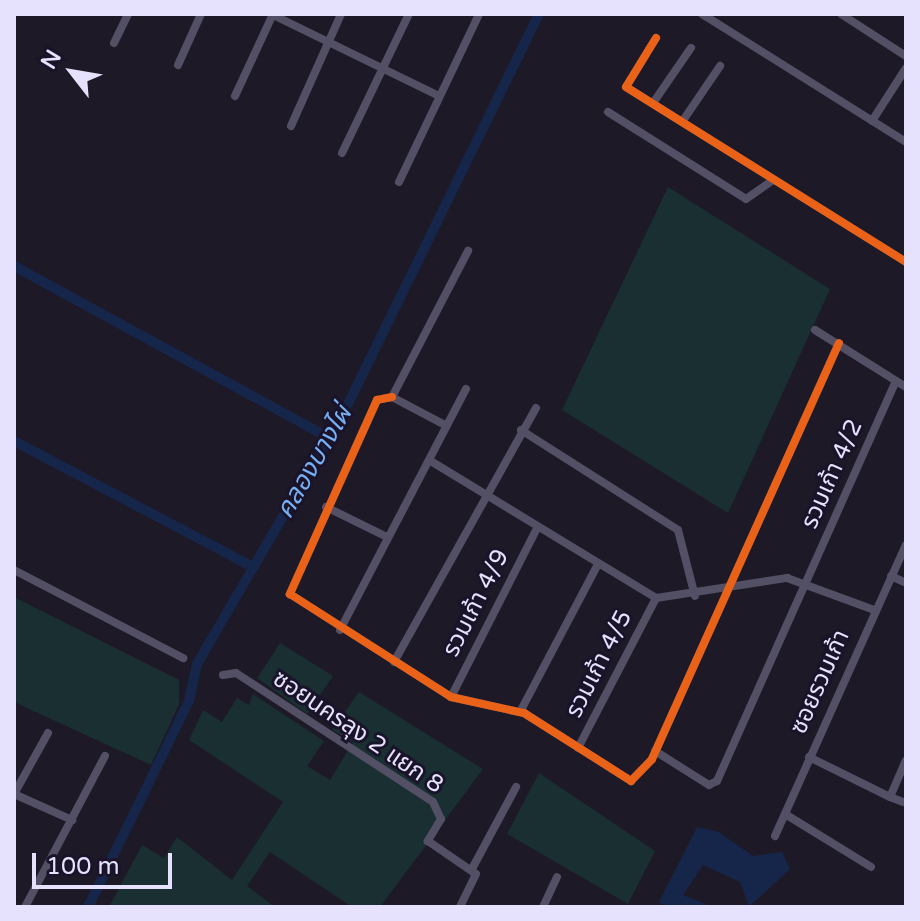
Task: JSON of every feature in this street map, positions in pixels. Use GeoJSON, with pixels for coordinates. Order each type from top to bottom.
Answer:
{"type":"FeatureCollection","features":[{"type":"Feature","properties":{"kind":"street"},"geometry":{"type":"LineString","coordinates":[[114,43],[128,14]]}},
{"type":"Feature","properties":{"kind":"street"},"geometry":{"type":"LineString","coordinates":[[178,65],[201,14]]}},
{"type":"Feature","properties":{"kind":"street"},"geometry":{"type":"LineString","coordinates":[[235,96],[272,14],[439,96]]}},
{"type":"Feature","properties":{"kind":"street"},"geometry":{"type":"LineString","coordinates":[[291,126],[341,14]]}},
{"type":"Feature","properties":{"kind":"street"},"geometry":{"type":"LineString","coordinates":[[342,153],[409,14]]}},
{"type":"Feature","properties":{"kind":"street"},"geometry":{"type":"LineString","coordinates":[[399,182],[479,14]]}},
{"type":"Feature","properties":{"kind":"street"},"geometry":{"type":"LineString","coordinates":[[702,14],[906,142]]}},
{"type":"Feature","properties":{"kind":"street"},"geometry":{"type":"LineString","coordinates":[[841,14],[906,56]]}},
{"type":"Feature","properties":{"kind":"street"},"geometry":{"type":"LineString","coordinates":[[656,38],[624,84],[906,262]]}},
{"type":"Feature","properties":{"kind":"street"},"geometry":{"type":"LineString","coordinates":[[653,103],[691,48]]}},
{"type":"Feature","properties":{"kind":"street"},"geometry":{"type":"LineString","coordinates":[[682,122],[720,66]]}},
{"type":"Feature","properties":{"kind":"street"},"geometry":{"type":"LineString","coordinates":[[872,121],[906,68]]}},
{"type":"Feature","properties":{"kind":"street"},"geometry":{"type":"LineString","coordinates":[[608,112],[746,199],[773,180]]}},
{"type":"Feature","properties":{"kind":"street"},"geometry":{"type":"LineString","coordinates":[[392,397],[468,251]]}},
{"type":"Feature","properties":{"kind":"street"},"geometry":{"type":"LineString","coordinates":[[815,330],[906,387]]}},
{"type":"Feature","properties":{"kind":"street"},"geometry":{"type":"LineString","coordinates":[[445,425],[392,397],[377,400],[288,590],[340,630],[451,697],[520,712],[631,781],[655,751],[723,591],[839,343]]}},
{"type":"Feature","properties":{"kind":"street","name":"รวมเก้า 4/2"},"geometry":{"type":"LineString","coordinates":[[655,751],[709,785],[717,781],[896,381]]}},
{"type":"Feature","properties":{"kind":"street"},"geometry":{"type":"LineString","coordinates":[[340,630],[466,389]]}},
{"type":"Feature","properties":{"kind":"street"},"geometry":{"type":"LineString","coordinates":[[394,662],[536,408]]}},
{"type":"Feature","properties":{"kind":"street"},"geometry":{"type":"LineString","coordinates":[[521,430],[678,530],[695,596]]}},
{"type":"Feature","properties":{"kind":"street"},"geometry":{"type":"LineString","coordinates":[[429,460],[597,566],[656,598],[695,596],[780,578],[806,583],[874,610]]}},
{"type":"Feature","properties":{"kind":"street"},"geometry":{"type":"LineString","coordinates":[[326,507],[387,537]]}},
{"type":"Feature","properties":{"kind":"street","name":"รวมเก้า 4/9"},"geometry":{"type":"LineString","coordinates":[[451,697],[537,528]]}},
{"type":"Feature","properties":{"kind":"street","name":"ซอยรวมเก้า"},"geometry":{"type":"LineString","coordinates":[[775,836],[874,610],[906,545]]}},
{"type":"Feature","properties":{"kind":"street"},"geometry":{"type":"LineString","coordinates":[[520,712],[597,566]]}},
{"type":"Feature","properties":{"kind":"street"},"geometry":{"type":"LineString","coordinates":[[14,570],[183,658]]}},
{"type":"Feature","properties":{"kind":"street"},"geometry":{"type":"LineString","coordinates":[[891,576],[906,583]]}},
{"type":"Feature","properties":{"kind":"street","name":"รวมเก้า 4/5"},"geometry":{"type":"LineString","coordinates":[[578,748],[656,598]]}},
{"type":"Feature","properties":{"kind":"street","name":"ซอยนครลุง 2 แยก 8"},"geometry":{"type":"LineString","coordinates":[[223,675],[236,673],[433,802],[441,819],[428,841],[473,867]]}},
{"type":"Feature","properties":{"kind":"street"},"geometry":{"type":"LineString","coordinates":[[48,733],[14,794],[72,820]]}},
{"type":"Feature","properties":{"kind":"street"},"geometry":{"type":"LineString","coordinates":[[25,907],[105,756]]}},
{"type":"Feature","properties":{"kind":"street"},"geometry":{"type":"LineString","coordinates":[[809,757],[903,802]]}},
{"type":"Feature","properties":{"kind":"street"},"geometry":{"type":"LineString","coordinates":[[890,797],[906,760]]}},
{"type":"Feature","properties":{"kind":"street"},"geometry":{"type":"LineString","coordinates":[[460,907],[473,867],[516,787]]}},
{"type":"Feature","properties":{"kind":"street"},"geometry":{"type":"LineString","coordinates":[[785,814],[871,867]]}},
{"type":"Feature","properties":{"kind":"street"},"geometry":{"type":"LineString","coordinates":[[543,907],[557,877]]}},
{"type":"Feature","properties":{"kind":"green space"},"geometry":{"type":"Polygon","coordinates":[[[668,187],[830,289],[728,513],[562,410],[668,187]]]}},
{"type":"Feature","properties":{"kind":"green space"},"geometry":{"type":"Polygon","coordinates":[[[14,597],[179,680],[179,704],[151,765],[14,702],[14,597]]]}},
{"type":"Feature","properties":{"kind":"green space"},"geometry":{"type":"Polygon","coordinates":[[[280,643],[333,676],[307,714],[257,678],[280,643]]]}},
{"type":"Feature","properties":{"kind":"green space"},"geometry":{"type":"Polygon","coordinates":[[[359,692],[483,769],[380,907],[352,907],[270,852],[247,886],[275,907],[109,907],[142,845],[164,858],[177,837],[232,880],[283,802],[189,740],[203,710],[222,722],[237,698],[249,705],[253,694],[324,741],[307,766],[330,780],[353,742],[332,730],[359,692]]]}},
{"type":"Feature","properties":{"kind":"green space"},"geometry":{"type":"Polygon","coordinates":[[[539,773],[655,851],[628,904],[507,834],[539,773]]]}},
{"type":"Feature","properties":{"kind":"water"},"geometry":{"type":"Polygon","coordinates":[[[697,827],[719,832],[753,856],[782,852],[790,869],[749,907],[740,882],[703,865],[683,895],[713,907],[666,907],[659,902],[697,827]]]}},
{"type":"Feature","properties":{"kind":"waterway","name":"คลองบางไผ่"},"geometry":{"type":"LineString","coordinates":[[88,907],[189,701],[197,664],[345,410],[539,14]]}},
{"type":"Feature","properties":{"kind":"waterway"},"geometry":{"type":"LineString","coordinates":[[14,266],[328,437]]}},
{"type":"Feature","properties":{"kind":"waterway"},"geometry":{"type":"LineString","coordinates":[[14,441],[251,566]]}},
{"type":"Feature","properties":{"kind":"cycle path"},"geometry":{"type":"LineString","coordinates":[[656,38],[626,87],[906,262]]}},
{"type":"Feature","properties":{"kind":"cycle path"},"geometry":{"type":"LineString","coordinates":[[392,397],[377,400],[290,594],[451,697],[524,713],[631,781],[652,759],[839,343]]}}]}
